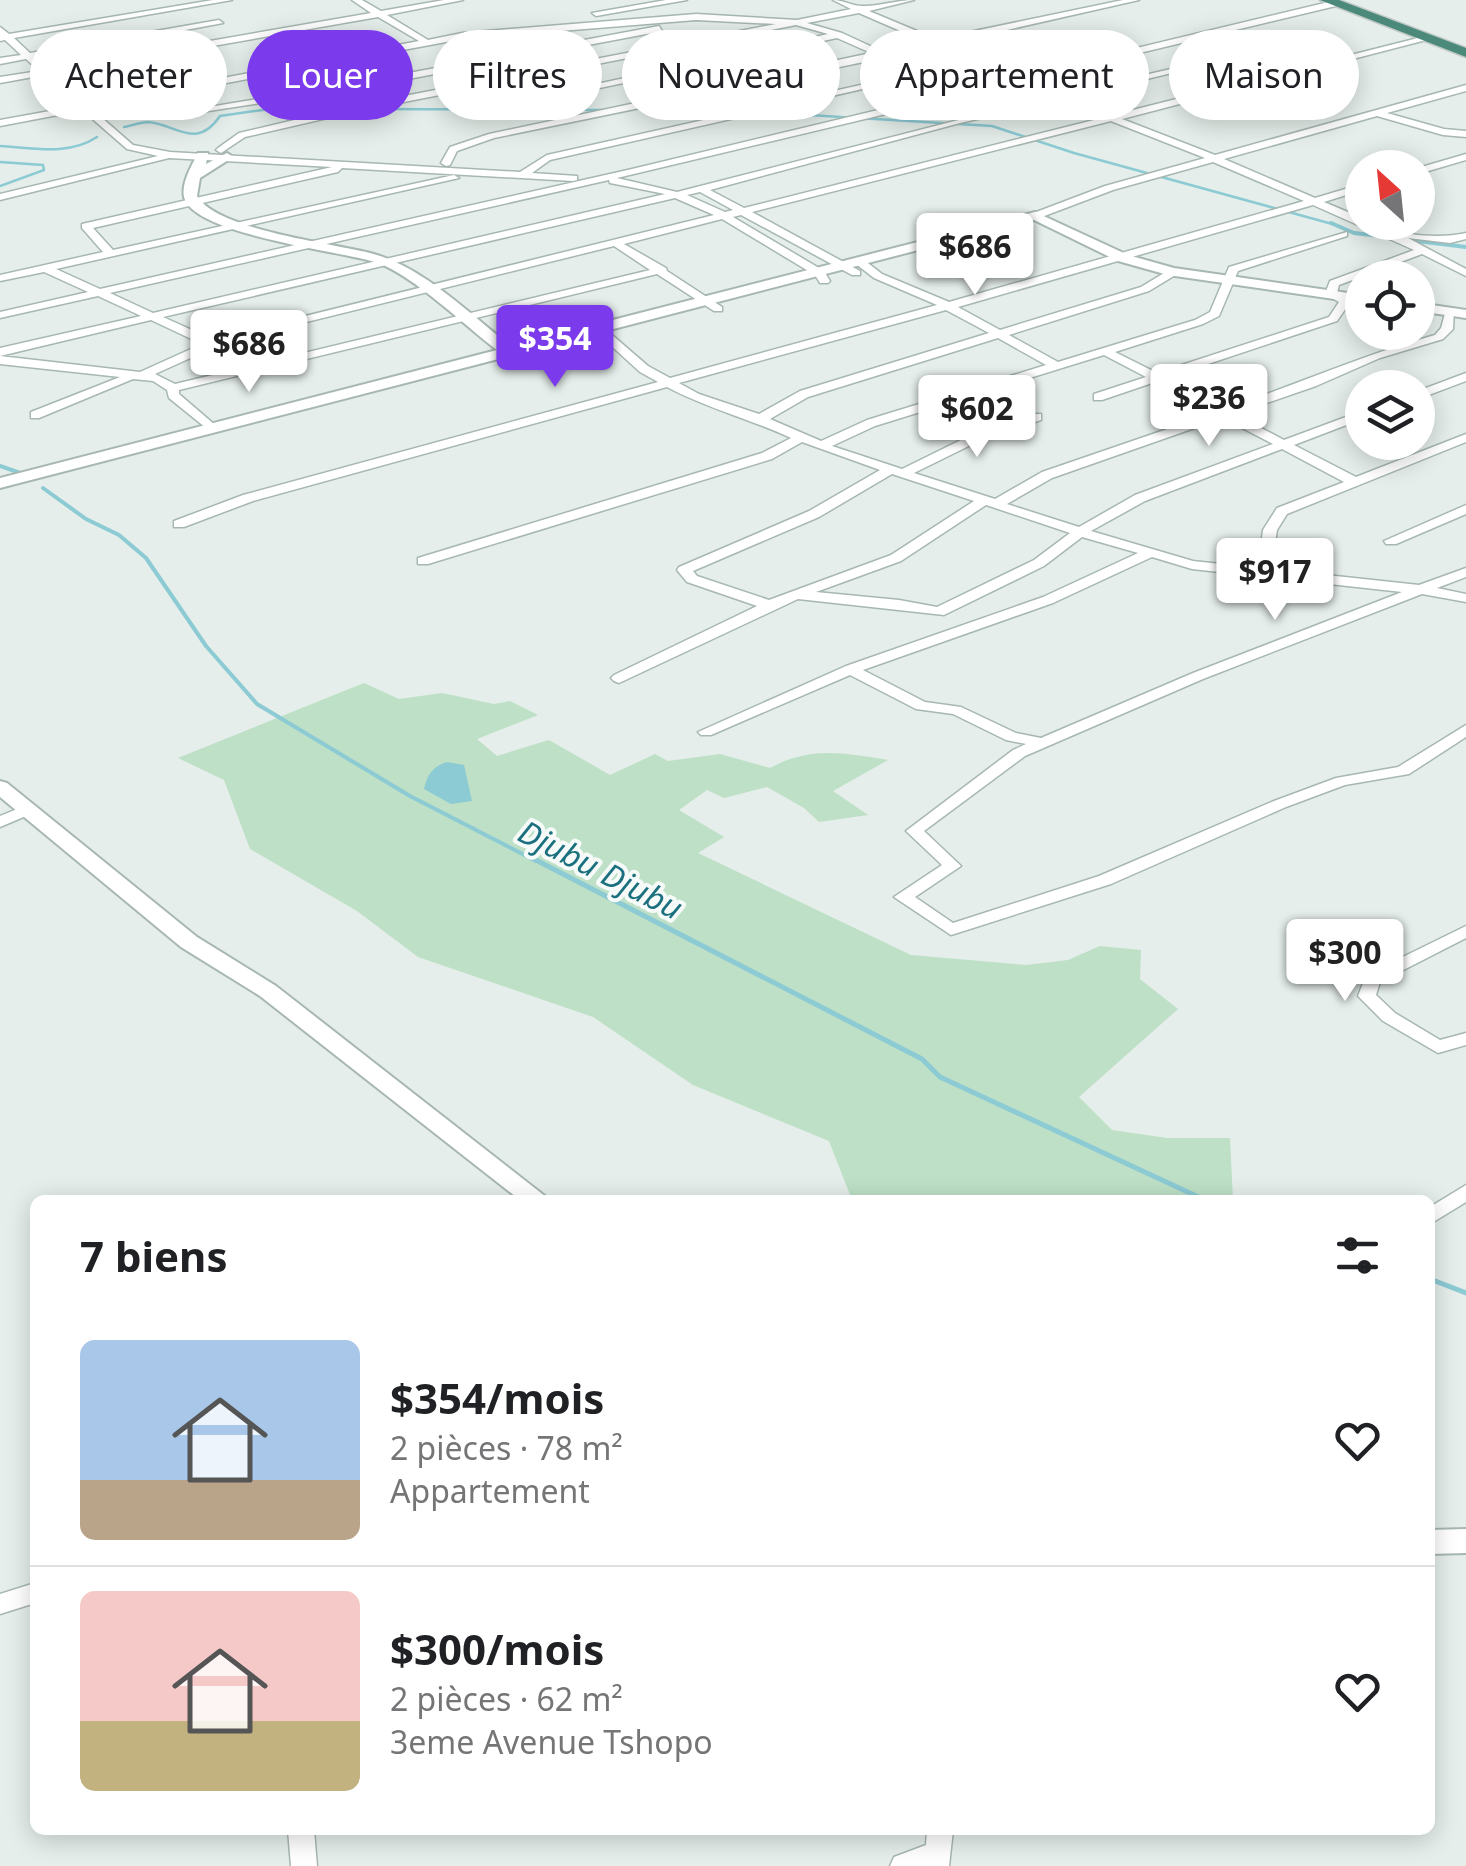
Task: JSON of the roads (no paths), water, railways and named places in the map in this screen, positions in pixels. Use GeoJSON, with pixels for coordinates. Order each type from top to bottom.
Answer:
{"type":"FeatureCollection","features":[{"type":"Feature","properties":{"kind":"highway"},"geometry":{"type":"LineString","coordinates":[[1332,2],[1466,53]]}},
{"type":"Feature","properties":{"kind":"street"},"geometry":{"type":"LineString","coordinates":[[154,0],[169,10]]}},
{"type":"Feature","properties":{"kind":"street"},"geometry":{"type":"LineString","coordinates":[[5,33],[228,0]]}},
{"type":"Feature","properties":{"kind":"street"},"geometry":{"type":"LineString","coordinates":[[356,0],[426,42]]}},
{"type":"Feature","properties":{"kind":"street"},"geometry":{"type":"LineString","coordinates":[[227,40],[459,0]]}},
{"type":"Feature","properties":{"kind":"street"},"geometry":{"type":"LineString","coordinates":[[571,16],[682,0]]}},
{"type":"Feature","properties":{"kind":"street"},"geometry":{"type":"LineString","coordinates":[[837,0],[907,30]]}},
{"type":"Feature","properties":{"kind":"street"},"geometry":{"type":"LineString","coordinates":[[602,61],[910,0]]}},
{"type":"Feature","properties":{"kind":"street"},"geometry":{"type":"LineString","coordinates":[[997,30],[1135,0]]}},
{"type":"Feature","properties":{"kind":"street"},"geometry":{"type":"LineString","coordinates":[[1149,47],[1332,2]]}},
{"type":"Feature","properties":{"kind":"street"},"geometry":{"type":"LineString","coordinates":[[503,30],[746,17],[796,22],[822,30]]}},
{"type":"Feature","properties":{"kind":"street"},"geometry":{"type":"LineString","coordinates":[[602,39],[667,27],[674,18]]}},
{"type":"Feature","properties":{"kind":"street"},"geometry":{"type":"LineString","coordinates":[[183,30],[219,24]]}},
{"type":"Feature","properties":{"kind":"street"},"geometry":{"type":"LineString","coordinates":[[5,33],[30,53]]}},
{"type":"Feature","properties":{"kind":"street"},"geometry":{"type":"LineString","coordinates":[[1149,107],[1427,37]]}},
{"type":"Feature","properties":{"kind":"street"},"geometry":{"type":"LineString","coordinates":[[227,80],[433,41]]}},
{"type":"Feature","properties":{"kind":"street"},"geometry":{"type":"LineString","coordinates":[[0,60],[30,55]]}},
{"type":"Feature","properties":{"kind":"street"},"geometry":{"type":"LineString","coordinates":[[227,104],[433,71]]}},
{"type":"Feature","properties":{"kind":"street"},"geometry":{"type":"LineString","coordinates":[[0,80],[30,75]]}},
{"type":"Feature","properties":{"kind":"street"},"geometry":{"type":"LineString","coordinates":[[526,172],[546,158],[860,88]]}},
{"type":"Feature","properties":{"kind":"street"},"geometry":{"type":"LineString","coordinates":[[0,483],[41,478],[1039,220],[1161,174],[1466,88]]}},
{"type":"Feature","properties":{"kind":"street"},"geometry":{"type":"LineString","coordinates":[[196,175],[242,135],[433,94]]}},
{"type":"Feature","properties":{"kind":"street"},"geometry":{"type":"LineString","coordinates":[[446,163],[453,150],[478,140],[622,110]]}},
{"type":"Feature","properties":{"kind":"street"},"geometry":{"type":"LineString","coordinates":[[1376,113],[1443,132],[1466,134]]}},
{"type":"Feature","properties":{"kind":"street"},"geometry":{"type":"LineString","coordinates":[[0,121],[30,115]]}},
{"type":"Feature","properties":{"kind":"street"},"geometry":{"type":"LineString","coordinates":[[0,315],[860,118]]}},
{"type":"Feature","properties":{"kind":"street"},"geometry":{"type":"LineString","coordinates":[[103,120],[130,147],[170,154],[446,163],[680,194],[726,216],[822,277]]}},
{"type":"Feature","properties":{"kind":"street"},"geometry":{"type":"LineString","coordinates":[[109,120],[144,141],[224,154],[466,172],[615,176],[701,189],[858,268],[948,306],[1055,365]]}},
{"type":"Feature","properties":{"kind":"street"},"geometry":{"type":"LineString","coordinates":[[0,352],[701,189],[963,120]]}},
{"type":"Feature","properties":{"kind":"street"},"geometry":{"type":"LineString","coordinates":[[35,416],[210,343],[1098,120]]}},
{"type":"Feature","properties":{"kind":"street"},"geometry":{"type":"LineString","coordinates":[[1110,120],[1215,159],[1345,216]]}},
{"type":"Feature","properties":{"kind":"street"},"geometry":{"type":"LineString","coordinates":[[0,197],[170,154]]}},
{"type":"Feature","properties":{"kind":"street"},"geometry":{"type":"LineString","coordinates":[[203,156],[190,188],[192,202],[201,210],[240,226],[385,262],[428,289],[515,356]]}},
{"type":"Feature","properties":{"kind":"street"},"geometry":{"type":"LineString","coordinates":[[1435,166],[1466,157]]}},
{"type":"Feature","properties":{"kind":"street"},"geometry":{"type":"LineString","coordinates":[[112,254],[86,226],[353,165]]}},
{"type":"Feature","properties":{"kind":"street"},"geometry":{"type":"LineString","coordinates":[[0,278],[466,172]]}},
{"type":"Feature","properties":{"kind":"street"},"geometry":{"type":"LineString","coordinates":[[179,524],[259,495],[1119,259],[1345,192]]}},
{"type":"Feature","properties":{"kind":"street"},"geometry":{"type":"LineString","coordinates":[[1039,220],[1119,259],[1168,274],[1345,298]]}},
{"type":"Feature","properties":{"kind":"street"},"geometry":{"type":"LineString","coordinates":[[821,446],[871,423],[1198,322],[1214,314],[1233,270],[1239,266],[1343,234]]}},
{"type":"Feature","properties":{"kind":"street"},"geometry":{"type":"LineString","coordinates":[[1435,238],[1466,236]]}},
{"type":"Feature","properties":{"kind":"street"},"geometry":{"type":"LineString","coordinates":[[1401,240],[1466,273]]}},
{"type":"Feature","properties":{"kind":"street"},"geometry":{"type":"LineString","coordinates":[[616,243],[712,306]]}},
{"type":"Feature","properties":{"kind":"street"},"geometry":{"type":"LineString","coordinates":[[1098,397],[1333,319],[1340,279],[1421,251]]}},
{"type":"Feature","properties":{"kind":"street"},"geometry":{"type":"LineString","coordinates":[[45,268],[210,343]]}},
{"type":"Feature","properties":{"kind":"street"},"geometry":{"type":"LineString","coordinates":[[0,360],[138,376],[173,388],[662,270]]}},
{"type":"Feature","properties":{"kind":"street"},"geometry":{"type":"LineString","coordinates":[[760,418],[804,394],[1145,290],[1168,274]]}},
{"type":"Feature","properties":{"kind":"street"},"geometry":{"type":"LineString","coordinates":[[619,678],[770,605],[896,558],[991,502],[1047,475],[1439,337],[1458,315]]}},
{"type":"Feature","properties":{"kind":"street"},"geometry":{"type":"LineString","coordinates":[[605,333],[626,356],[695,397],[760,418],[821,446],[1080,532],[1192,565],[1466,598]]}},
{"type":"Feature","properties":{"kind":"street"},"geometry":{"type":"LineString","coordinates":[[1103,350],[1352,482]]}},
{"type":"Feature","properties":{"kind":"street"},"geometry":{"type":"LineString","coordinates":[[0,494],[41,478],[211,428],[515,356]]}},
{"type":"Feature","properties":{"kind":"street"},"geometry":{"type":"LineString","coordinates":[[1435,389],[1466,377]]}},
{"type":"Feature","properties":{"kind":"street"},"geometry":{"type":"LineString","coordinates":[[173,388],[173,395],[211,428]]}},
{"type":"Feature","properties":{"kind":"street"},"geometry":{"type":"LineString","coordinates":[[770,605],[692,580],[684,570],[814,514],[899,470],[976,437],[1037,417]]}},
{"type":"Feature","properties":{"kind":"street"},"geometry":{"type":"LineString","coordinates":[[798,595],[899,604],[939,612],[1039,563],[1080,532],[1140,498],[1345,422]]}},
{"type":"Feature","properties":{"kind":"street"},"geometry":{"type":"LineString","coordinates":[[423,561],[766,456],[800,438]]}},
{"type":"Feature","properties":{"kind":"street"},"geometry":{"type":"LineString","coordinates":[[1264,573],[1270,530],[1282,511],[1466,438]]}},
{"type":"Feature","properties":{"kind":"street"},"geometry":{"type":"LineString","coordinates":[[1390,541],[1466,510]]}},
{"type":"Feature","properties":{"kind":"street"},"geometry":{"type":"LineString","coordinates":[[706,732],[851,670],[1048,600],[1150,553]]}},
{"type":"Feature","properties":{"kind":"street"},"geometry":{"type":"LineString","coordinates":[[1466,572],[1198,676],[1019,754],[914,831],[954,866],[903,896],[951,930],[977,924],[1105,880],[1311,792],[1403,770],[1466,730]]}},
{"type":"Feature","properties":{"kind":"street"},"geometry":{"type":"LineString","coordinates":[[851,670],[921,706],[956,710],[1012,736],[1048,743]]}},
{"type":"Feature","properties":{"kind":"street"},"geometry":{"type":"LineString","coordinates":[[0,787],[189,942],[268,991],[531,1195]]}},
{"type":"Feature","properties":{"kind":"street"},"geometry":{"type":"LineString","coordinates":[[0,822],[28,810]]}},
{"type":"Feature","properties":{"kind":"street"},"geometry":{"type":"LineString","coordinates":[[1466,931],[1372,980],[1367,996],[1389,1016],[1438,1047],[1466,1038]]}},
{"type":"Feature","properties":{"kind":"street"},"geometry":{"type":"LineString","coordinates":[[1435,1213],[1466,1192]]}},
{"type":"Feature","properties":{"kind":"street"},"geometry":{"type":"LineString","coordinates":[[1435,1542],[1466,1540]]}},
{"type":"Feature","properties":{"kind":"street"},"geometry":{"type":"LineString","coordinates":[[0,1604],[30,1595]]}},
{"type":"Feature","properties":{"kind":"street"},"geometry":{"type":"LineString","coordinates":[[301,1835],[304,1866]]}},
{"type":"Feature","properties":{"kind":"street"},"geometry":{"type":"LineString","coordinates":[[903,1866],[938,1850]]}},
{"type":"Feature","properties":{"kind":"water"},"geometry":{"type":"Polygon","coordinates":[[[447,762],[464,765],[472,801],[451,804],[424,789],[431,772],[447,762]]]}},
{"type":"Feature","properties":{"kind":"waterway"},"geometry":{"type":"LineString","coordinates":[[413,109],[607,110]]}},
{"type":"Feature","properties":{"kind":"waterway"},"geometry":{"type":"LineString","coordinates":[[124,127],[148,122],[194,134],[203,132],[220,116],[247,112]]}},
{"type":"Feature","properties":{"kind":"waterway"},"geometry":{"type":"LineString","coordinates":[[840,117],[992,126],[1074,153],[1335,225]]}},
{"type":"Feature","properties":{"kind":"waterway"},"geometry":{"type":"LineString","coordinates":[[0,146],[63,149],[97,137]]}},
{"type":"Feature","properties":{"kind":"waterway"},"geometry":{"type":"LineString","coordinates":[[0,162],[43,165],[44,170],[0,186]]}},
{"type":"Feature","properties":{"kind":"waterway"},"geometry":{"type":"LineString","coordinates":[[1331,223],[1335,225]]}},
{"type":"Feature","properties":{"kind":"waterway"},"geometry":{"type":"LineString","coordinates":[[1335,225],[1345,229]]}},
{"type":"Feature","properties":{"kind":"waterway"},"geometry":{"type":"LineString","coordinates":[[1409,240],[1466,247]]}},
{"type":"Feature","properties":{"kind":"waterway","name":"Djubu Djubu"},"geometry":{"type":"LineString","coordinates":[[0,466],[23,474]]}},
{"type":"Feature","properties":{"kind":"waterway","name":"Djubu Djubu"},"geometry":{"type":"LineString","coordinates":[[43,488],[86,519],[119,535],[146,558],[206,646],[257,704],[410,796],[536,861]]}},
{"type":"Feature","properties":{"kind":"waterway","name":"Djubu Djubu"},"geometry":{"type":"LineString","coordinates":[[532,858],[922,1059],[940,1077],[1194,1195]]}},
{"type":"Feature","properties":{"kind":"waterway","name":"Djubu Djubu"},"geometry":{"type":"LineString","coordinates":[[1435,1281],[1466,1293]]}}]}
